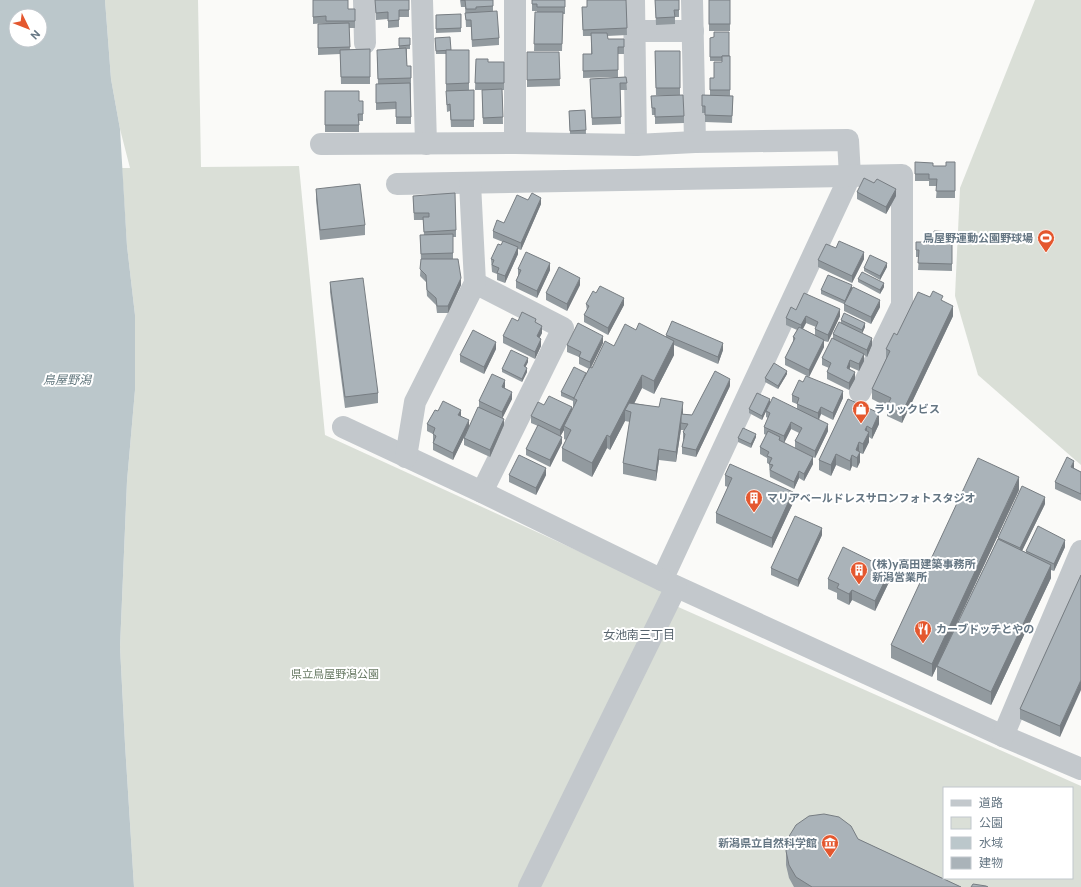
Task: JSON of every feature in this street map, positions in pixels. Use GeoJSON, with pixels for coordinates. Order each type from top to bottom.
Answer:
{"type":"FeatureCollection","features":[{"type":"Feature","properties":{"kind":"street"},"geometry":{"type":"LineString","coordinates":[[364,0],[365,43]]}},
{"type":"Feature","properties":{"kind":"street"},"geometry":{"type":"LineString","coordinates":[[422,0],[426,144]]}},
{"type":"Feature","properties":{"kind":"street"},"geometry":{"type":"LineString","coordinates":[[515,0],[515,143]]}},
{"type":"Feature","properties":{"kind":"street"},"geometry":{"type":"LineString","coordinates":[[634,0],[636,144]]}},
{"type":"Feature","properties":{"kind":"street"},"geometry":{"type":"LineString","coordinates":[[692,0],[695,142]]}},
{"type":"Feature","properties":{"kind":"street"},"geometry":{"type":"LineString","coordinates":[[634,31],[693,31]]}},
{"type":"Feature","properties":{"kind":"street"},"geometry":{"type":"LineString","coordinates":[[321,144],[636,144],[848,140],[850,176],[669,584],[529,887]]}},
{"type":"Feature","properties":{"kind":"street"},"geometry":{"type":"LineString","coordinates":[[397,184],[902,175],[902,305],[860,392]]}},
{"type":"Feature","properties":{"kind":"street"},"geometry":{"type":"LineString","coordinates":[[406,457],[415,402],[475,283],[470,183]]}},
{"type":"Feature","properties":{"kind":"street"},"geometry":{"type":"LineString","coordinates":[[475,283],[563,328],[482,492]]}},
{"type":"Feature","properties":{"kind":"street"},"geometry":{"type":"LineString","coordinates":[[342,427],[482,492],[669,584],[1003,736],[1081,769]]}},
{"type":"Feature","properties":{"kind":"street"},"geometry":{"type":"LineString","coordinates":[[1003,736],[1081,551]]}},
{"type":"Feature","properties":{"kind":"green space","name":"県立鳥屋野潟公園"},"geometry":{"type":"Polygon","coordinates":[[[105,0],[198,0],[201,167],[299,166],[325,435],[659,588],[676,606],[1081,786],[1081,887],[134,887],[120,647],[127,481],[135,390],[135,315],[127,246],[122,168],[130,168],[120,129],[111,79],[105,0]]]}},
{"type":"Feature","properties":{"kind":"green space"},"geometry":{"type":"Polygon","coordinates":[[[1035,0],[1081,0],[1081,465],[978,375],[955,296],[960,188],[1035,0]]]}},
{"type":"Feature","properties":{"kind":"water","name":"鳥屋野潟"},"geometry":{"type":"Polygon","coordinates":[[[0,0],[105,0],[111,79],[120,129],[127,246],[135,315],[135,390],[127,481],[120,647],[134,887],[0,887],[0,0]]]}},
{"type":"Feature","properties":{"kind":"building"},"geometry":{"type":"Polygon","coordinates":[[[313,0],[348,0],[348,9],[355,9],[355,21],[326,21],[326,16],[313,17],[313,0]]]}},
{"type":"Feature","properties":{"kind":"building"},"geometry":{"type":"Polygon","coordinates":[[[375,0],[409,0],[409,10],[399,10],[399,20],[388,21],[388,12],[376,13],[375,0]]]}},
{"type":"Feature","properties":{"kind":"building"},"geometry":{"type":"Polygon","coordinates":[[[465,0],[493,0],[493,6],[466,9],[465,0]]]}},
{"type":"Feature","properties":{"kind":"building"},"geometry":{"type":"Polygon","coordinates":[[[532,0],[565,0],[565,7],[537,7],[537,4],[532,4],[532,0]]]}},
{"type":"Feature","properties":{"kind":"building"},"geometry":{"type":"Polygon","coordinates":[[[587,0],[626,0],[627,28],[583,30],[582,7],[587,7],[587,0]]]}},
{"type":"Feature","properties":{"kind":"building"},"geometry":{"type":"Polygon","coordinates":[[[655,0],[679,0],[679,10],[674,10],[675,17],[656,18],[655,0]]]}},
{"type":"Feature","properties":{"kind":"building"},"geometry":{"type":"Polygon","coordinates":[[[709,0],[730,0],[730,24],[709,24],[709,0]]]}},
{"type":"Feature","properties":{"kind":"building"},"geometry":{"type":"Polygon","coordinates":[[[497,11],[499,38],[472,40],[471,20],[466,20],[465,13],[497,11]]]}},
{"type":"Feature","properties":{"kind":"building"},"geometry":{"type":"Polygon","coordinates":[[[535,12],[563,12],[562,44],[534,44],[535,12]]]}},
{"type":"Feature","properties":{"kind":"building"},"geometry":{"type":"Polygon","coordinates":[[[461,14],[461,28],[436,29],[436,15],[461,14]]]}},
{"type":"Feature","properties":{"kind":"building"},"geometry":{"type":"Polygon","coordinates":[[[349,23],[350,47],[318,48],[318,24],[349,23]]]}},
{"type":"Feature","properties":{"kind":"building"},"geometry":{"type":"Polygon","coordinates":[[[714,32],[729,32],[729,56],[710,57],[710,38],[714,37],[714,32]]]}},
{"type":"Feature","properties":{"kind":"building"},"geometry":{"type":"Polygon","coordinates":[[[591,33],[607,33],[608,39],[624,39],[624,47],[618,47],[618,70],[583,71],[583,54],[592,54],[591,33]]]}},
{"type":"Feature","properties":{"kind":"building"},"geometry":{"type":"Polygon","coordinates":[[[450,37],[451,50],[436,51],[435,38],[450,37]]]}},
{"type":"Feature","properties":{"kind":"building"},"geometry":{"type":"Polygon","coordinates":[[[399,38],[410,38],[410,45],[399,46],[399,38]]]}},
{"type":"Feature","properties":{"kind":"building"},"geometry":{"type":"Polygon","coordinates":[[[406,48],[407,66],[411,66],[411,78],[378,79],[377,50],[406,48]]]}},
{"type":"Feature","properties":{"kind":"building"},"geometry":{"type":"Polygon","coordinates":[[[370,49],[370,77],[341,77],[340,50],[370,49]]]}},
{"type":"Feature","properties":{"kind":"building"},"geometry":{"type":"Polygon","coordinates":[[[446,50],[469,50],[469,83],[446,84],[446,50]]]}},
{"type":"Feature","properties":{"kind":"building"},"geometry":{"type":"Polygon","coordinates":[[[655,51],[680,51],[680,88],[656,88],[655,51]]]}},
{"type":"Feature","properties":{"kind":"building"},"geometry":{"type":"Polygon","coordinates":[[[527,52],[559,52],[560,79],[527,80],[527,52]]]}},
{"type":"Feature","properties":{"kind":"building"},"geometry":{"type":"Polygon","coordinates":[[[722,56],[730,56],[730,90],[710,90],[710,78],[714,78],[714,62],[722,62],[722,56]]]}},
{"type":"Feature","properties":{"kind":"building"},"geometry":{"type":"Polygon","coordinates":[[[476,59],[488,59],[488,62],[504,62],[504,83],[475,83],[476,59]]]}},
{"type":"Feature","properties":{"kind":"building"},"geometry":{"type":"Polygon","coordinates":[[[626,77],[627,83],[620,83],[621,117],[592,118],[590,79],[626,77]]]}},
{"type":"Feature","properties":{"kind":"building"},"geometry":{"type":"Polygon","coordinates":[[[410,83],[411,117],[396,117],[396,102],[376,103],[376,84],[410,83]]]}},
{"type":"Feature","properties":{"kind":"building"},"geometry":{"type":"Polygon","coordinates":[[[502,89],[503,117],[483,118],[482,90],[502,89]]]}},
{"type":"Feature","properties":{"kind":"building"},"geometry":{"type":"Polygon","coordinates":[[[474,90],[474,120],[451,120],[450,104],[447,105],[446,91],[474,90]]]}},
{"type":"Feature","properties":{"kind":"building"},"geometry":{"type":"Polygon","coordinates":[[[325,91],[359,91],[359,101],[363,101],[363,114],[358,114],[359,125],[325,125],[325,91]]]}},
{"type":"Feature","properties":{"kind":"building"},"geometry":{"type":"Polygon","coordinates":[[[683,95],[684,116],[655,117],[655,108],[652,108],[651,96],[683,95]]]}},
{"type":"Feature","properties":{"kind":"building"},"geometry":{"type":"Polygon","coordinates":[[[702,95],[733,96],[732,116],[705,115],[705,106],[702,106],[702,95]]]}},
{"type":"Feature","properties":{"kind":"building"},"geometry":{"type":"Polygon","coordinates":[[[585,110],[586,130],[570,131],[569,111],[585,110]]]}},
{"type":"Feature","properties":{"kind":"building"},"geometry":{"type":"Polygon","coordinates":[[[915,162],[933,163],[933,166],[946,166],[946,162],[955,162],[955,191],[936,191],[937,179],[929,179],[929,174],[915,174],[915,162]]]}},
{"type":"Feature","properties":{"kind":"building"},"geometry":{"type":"Polygon","coordinates":[[[864,178],[874,183],[877,179],[896,189],[886,207],[857,192],[864,178]]]}},
{"type":"Feature","properties":{"kind":"building"},"geometry":{"type":"Polygon","coordinates":[[[360,184],[365,225],[320,230],[316,189],[360,184]]]}},
{"type":"Feature","properties":{"kind":"building"},"geometry":{"type":"Polygon","coordinates":[[[455,193],[456,230],[424,232],[423,217],[429,217],[429,213],[414,213],[413,196],[455,193]]]}},
{"type":"Feature","properties":{"kind":"building"},"geometry":{"type":"Polygon","coordinates":[[[532,193],[541,198],[521,243],[493,231],[497,220],[504,223],[517,195],[528,200],[532,193]]]}},
{"type":"Feature","properties":{"kind":"building"},"geometry":{"type":"Polygon","coordinates":[[[934,231],[952,232],[952,264],[918,263],[919,250],[916,250],[916,242],[934,242],[934,231]]]}},
{"type":"Feature","properties":{"kind":"building"},"geometry":{"type":"Polygon","coordinates":[[[453,234],[453,253],[421,254],[420,235],[453,234]]]}},
{"type":"Feature","properties":{"kind":"building"},"geometry":{"type":"Polygon","coordinates":[[[503,241],[518,247],[505,276],[497,273],[499,268],[492,265],[494,260],[491,259],[498,244],[501,245],[503,241]]]}},
{"type":"Feature","properties":{"kind":"building"},"geometry":{"type":"Polygon","coordinates":[[[839,241],[864,252],[852,276],[818,260],[826,244],[836,248],[839,241]]]}},
{"type":"Feature","properties":{"kind":"building"},"geometry":{"type":"Polygon","coordinates":[[[526,252],[550,263],[537,291],[516,281],[521,270],[518,269],[526,252]]]}},
{"type":"Feature","properties":{"kind":"building"},"geometry":{"type":"Polygon","coordinates":[[[870,255],[887,263],[880,276],[864,268],[870,255]]]}},
{"type":"Feature","properties":{"kind":"building"},"geometry":{"type":"Polygon","coordinates":[[[421,259],[458,259],[461,278],[448,306],[437,306],[436,298],[427,290],[426,275],[420,269],[421,259]]]}},
{"type":"Feature","properties":{"kind":"building"},"geometry":{"type":"Polygon","coordinates":[[[559,267],[580,278],[567,304],[546,293],[559,267]]]}},
{"type":"Feature","properties":{"kind":"building"},"geometry":{"type":"Polygon","coordinates":[[[862,272],[884,283],[880,290],[858,279],[862,272]]]}},
{"type":"Feature","properties":{"kind":"building"},"geometry":{"type":"Polygon","coordinates":[[[828,275],[852,285],[845,301],[821,290],[828,275]]]}},
{"type":"Feature","properties":{"kind":"building"},"geometry":{"type":"Polygon","coordinates":[[[363,278],[378,393],[345,397],[330,282],[363,278]]]}},
{"type":"Feature","properties":{"kind":"building"},"geometry":{"type":"Polygon","coordinates":[[[600,286],[624,298],[608,328],[584,315],[589,306],[586,304],[593,291],[596,293],[600,286]]]}},
{"type":"Feature","properties":{"kind":"building"},"geometry":{"type":"Polygon","coordinates":[[[853,287],[880,300],[871,317],[844,304],[853,287]]]}},
{"type":"Feature","properties":{"kind":"building"},"geometry":{"type":"Polygon","coordinates":[[[933,291],[943,296],[941,300],[953,306],[902,413],[887,406],[891,398],[872,389],[890,351],[886,349],[894,333],[897,335],[918,292],[930,297],[933,291]]]}},
{"type":"Feature","properties":{"kind":"building"},"geometry":{"type":"Polygon","coordinates":[[[804,293],[840,309],[828,335],[815,329],[818,322],[806,316],[801,325],[786,318],[791,307],[796,310],[804,293]]]}},
{"type":"Feature","properties":{"kind":"building"},"geometry":{"type":"Polygon","coordinates":[[[522,312],[536,319],[535,322],[542,326],[537,336],[541,339],[535,352],[503,336],[512,318],[518,321],[522,312]]]}},
{"type":"Feature","properties":{"kind":"building"},"geometry":{"type":"Polygon","coordinates":[[[844,313],[865,323],[862,330],[841,320],[844,313]]]}},
{"type":"Feature","properties":{"kind":"building"},"geometry":{"type":"Polygon","coordinates":[[[672,321],[723,343],[718,357],[666,335],[672,321]]]}},
{"type":"Feature","properties":{"kind":"building"},"geometry":{"type":"Polygon","coordinates":[[[839,322],[872,338],[867,350],[833,334],[839,322]]]}},
{"type":"Feature","properties":{"kind":"building"},"geometry":{"type":"Polygon","coordinates":[[[578,323],[603,336],[590,362],[579,357],[581,352],[567,345],[578,323]]]}},
{"type":"Feature","properties":{"kind":"building"},"geometry":{"type":"Polygon","coordinates":[[[639,323],[674,341],[654,381],[642,375],[610,437],[607,435],[592,463],[562,448],[571,430],[564,426],[577,400],[573,398],[590,367],[592,368],[605,341],[614,346],[625,324],[636,330],[639,323]]]}},
{"type":"Feature","properties":{"kind":"building"},"geometry":{"type":"Polygon","coordinates":[[[799,327],[824,340],[809,370],[785,358],[795,338],[793,337],[799,327]]]}},
{"type":"Feature","properties":{"kind":"building"},"geometry":{"type":"Polygon","coordinates":[[[473,330],[496,342],[484,367],[460,355],[473,330]]]}},
{"type":"Feature","properties":{"kind":"building"},"geometry":{"type":"Polygon","coordinates":[[[832,338],[864,354],[859,364],[850,360],[847,368],[855,372],[849,383],[827,372],[831,363],[822,358],[832,338]]]}},
{"type":"Feature","properties":{"kind":"building"},"geometry":{"type":"Polygon","coordinates":[[[511,350],[528,358],[524,366],[527,368],[522,379],[502,369],[511,350]]]}},
{"type":"Feature","properties":{"kind":"building"},"geometry":{"type":"Polygon","coordinates":[[[774,363],[787,371],[778,386],[765,378],[774,363]]]}},
{"type":"Feature","properties":{"kind":"building"},"geometry":{"type":"Polygon","coordinates":[[[574,367],[586,373],[574,398],[561,392],[574,367]]]}},
{"type":"Feature","properties":{"kind":"building"},"geometry":{"type":"Polygon","coordinates":[[[715,371],[730,379],[696,450],[682,447],[685,434],[683,432],[688,424],[681,423],[681,414],[692,415],[715,371]]]}},
{"type":"Feature","properties":{"kind":"building"},"geometry":{"type":"Polygon","coordinates":[[[492,374],[505,380],[502,387],[512,392],[502,412],[479,401],[492,374]]]}},
{"type":"Feature","properties":{"kind":"building"},"geometry":{"type":"Polygon","coordinates":[[[806,376],[843,391],[833,413],[821,407],[818,413],[797,404],[799,398],[792,395],[799,380],[803,382],[806,376]]]}},
{"type":"Feature","properties":{"kind":"building"},"geometry":{"type":"Polygon","coordinates":[[[757,393],[770,399],[762,416],[749,409],[757,393]]]}},
{"type":"Feature","properties":{"kind":"building"},"geometry":{"type":"Polygon","coordinates":[[[549,396],[572,407],[560,430],[531,416],[538,402],[544,405],[549,396]]]}},
{"type":"Feature","properties":{"kind":"building"},"geometry":{"type":"Polygon","coordinates":[[[773,397],[828,424],[815,451],[795,441],[802,428],[791,422],[784,436],[764,427],[770,413],[766,411],[773,397]]]}},
{"type":"Feature","properties":{"kind":"building"},"geometry":{"type":"Polygon","coordinates":[[[661,398],[683,402],[676,452],[659,449],[656,471],[623,463],[631,412],[625,410],[629,403],[659,407],[661,398]]]}},
{"type":"Feature","properties":{"kind":"building"},"geometry":{"type":"Polygon","coordinates":[[[848,399],[879,413],[872,429],[867,426],[865,430],[869,432],[863,444],[859,442],[856,450],[860,452],[857,458],[852,455],[850,461],[836,454],[831,465],[819,460],[848,399]]]}},
{"type":"Feature","properties":{"kind":"building"},"geometry":{"type":"Polygon","coordinates":[[[443,401],[461,410],[458,415],[469,420],[453,453],[433,443],[436,436],[433,434],[435,428],[427,424],[435,410],[438,411],[443,401]]]}},
{"type":"Feature","properties":{"kind":"building"},"geometry":{"type":"Polygon","coordinates":[[[478,407],[504,419],[490,450],[464,438],[478,407]]]}},
{"type":"Feature","properties":{"kind":"building"},"geometry":{"type":"Polygon","coordinates":[[[538,425],[562,437],[550,460],[526,449],[538,425]]]}},
{"type":"Feature","properties":{"kind":"building"},"geometry":{"type":"Polygon","coordinates":[[[743,428],[756,434],[751,444],[738,438],[743,428]]]}},
{"type":"Feature","properties":{"kind":"building"},"geometry":{"type":"Polygon","coordinates":[[[768,431],[780,437],[779,440],[813,457],[804,474],[799,471],[794,482],[770,470],[773,465],[769,464],[772,458],[767,456],[769,452],[760,447],[768,431]]]}},
{"type":"Feature","properties":{"kind":"building"},"geometry":{"type":"Polygon","coordinates":[[[519,455],[546,468],[536,488],[509,475],[519,455]]]}},
{"type":"Feature","properties":{"kind":"building"},"geometry":{"type":"Polygon","coordinates":[[[1067,457],[1074,461],[1071,467],[1081,472],[1081,494],[1055,482],[1067,457]]]}},
{"type":"Feature","properties":{"kind":"building"},"geometry":{"type":"Polygon","coordinates":[[[978,458],[1019,477],[932,664],[891,645],[978,458]]]}},
{"type":"Feature","properties":{"kind":"building","name":"マリアベールドレスサロンフォトスタジオ"},"geometry":{"type":"Polygon","coordinates":[[[730,464],[793,492],[772,538],[716,513],[732,478],[725,475],[730,464]]]}},
{"type":"Feature","properties":{"kind":"building"},"geometry":{"type":"Polygon","coordinates":[[[1022,486],[1045,497],[1020,548],[998,538],[1022,486]]]}},
{"type":"Feature","properties":{"kind":"building"},"geometry":{"type":"Polygon","coordinates":[[[795,516],[822,528],[798,580],[771,568],[795,516]]]}},
{"type":"Feature","properties":{"kind":"building"},"geometry":{"type":"Polygon","coordinates":[[[1038,526],[1065,540],[1054,564],[1026,551],[1038,526]]]}},
{"type":"Feature","properties":{"kind":"building"},"geometry":{"type":"Polygon","coordinates":[[[998,539],[1051,565],[991,692],[937,666],[998,539]]]}},
{"type":"Feature","properties":{"kind":"building","name":"(株)y高田建築事務所 新潟営業所"},"geometry":{"type":"Polygon","coordinates":[[[843,547],[890,570],[875,601],[852,590],[849,594],[837,588],[839,584],[828,579],[843,547]]]}},
{"type":"Feature","properties":{"kind":"building"},"geometry":{"type":"Polygon","coordinates":[[[1081,575],[1081,680],[1060,726],[1020,709],[1081,575]]]}},
{"type":"Feature","properties":{"kind":"building","name":"新潟県立自然科学館"},"geometry":{"type":"Polygon","coordinates":[[[824,814],[839,817],[851,826],[858,839],[961,887],[812,887],[796,877],[789,865],[786,851],[788,838],[796,825],[809,816],[824,814]]]}},
{"type":"Feature","properties":{"kind":"building"},"geometry":{"type":"Polygon","coordinates":[[[973,884],[986,886],[988,887],[971,887],[973,884]]]}},
{"type":"Feature","properties":{"kind":"place","name":"鳥屋野運動公園野球場"},"geometry":{"type":"Point","coordinates":[1046,253]}},
{"type":"Feature","properties":{"kind":"place","name":"ラリックビス"},"geometry":{"type":"Point","coordinates":[861,424]}},
{"type":"Feature","properties":{"kind":"place","name":"マリアベールドレスサロンフォトスタジオ"},"geometry":{"type":"Point","coordinates":[754,513]}},
{"type":"Feature","properties":{"kind":"place","name":"(株)y高田建築事務所 新潟営業所"},"geometry":{"type":"Point","coordinates":[859,585]}},
{"type":"Feature","properties":{"kind":"place","name":"カーブドッチとやの"},"geometry":{"type":"Point","coordinates":[923,644]}},
{"type":"Feature","properties":{"kind":"place","name":"新潟県立自然科学館"},"geometry":{"type":"Point","coordinates":[830,858]}},
{"type":"Feature","properties":{"kind":"district","name":"女池南三丁目"},"geometry":{"type":"Point","coordinates":[639,635]}}]}
